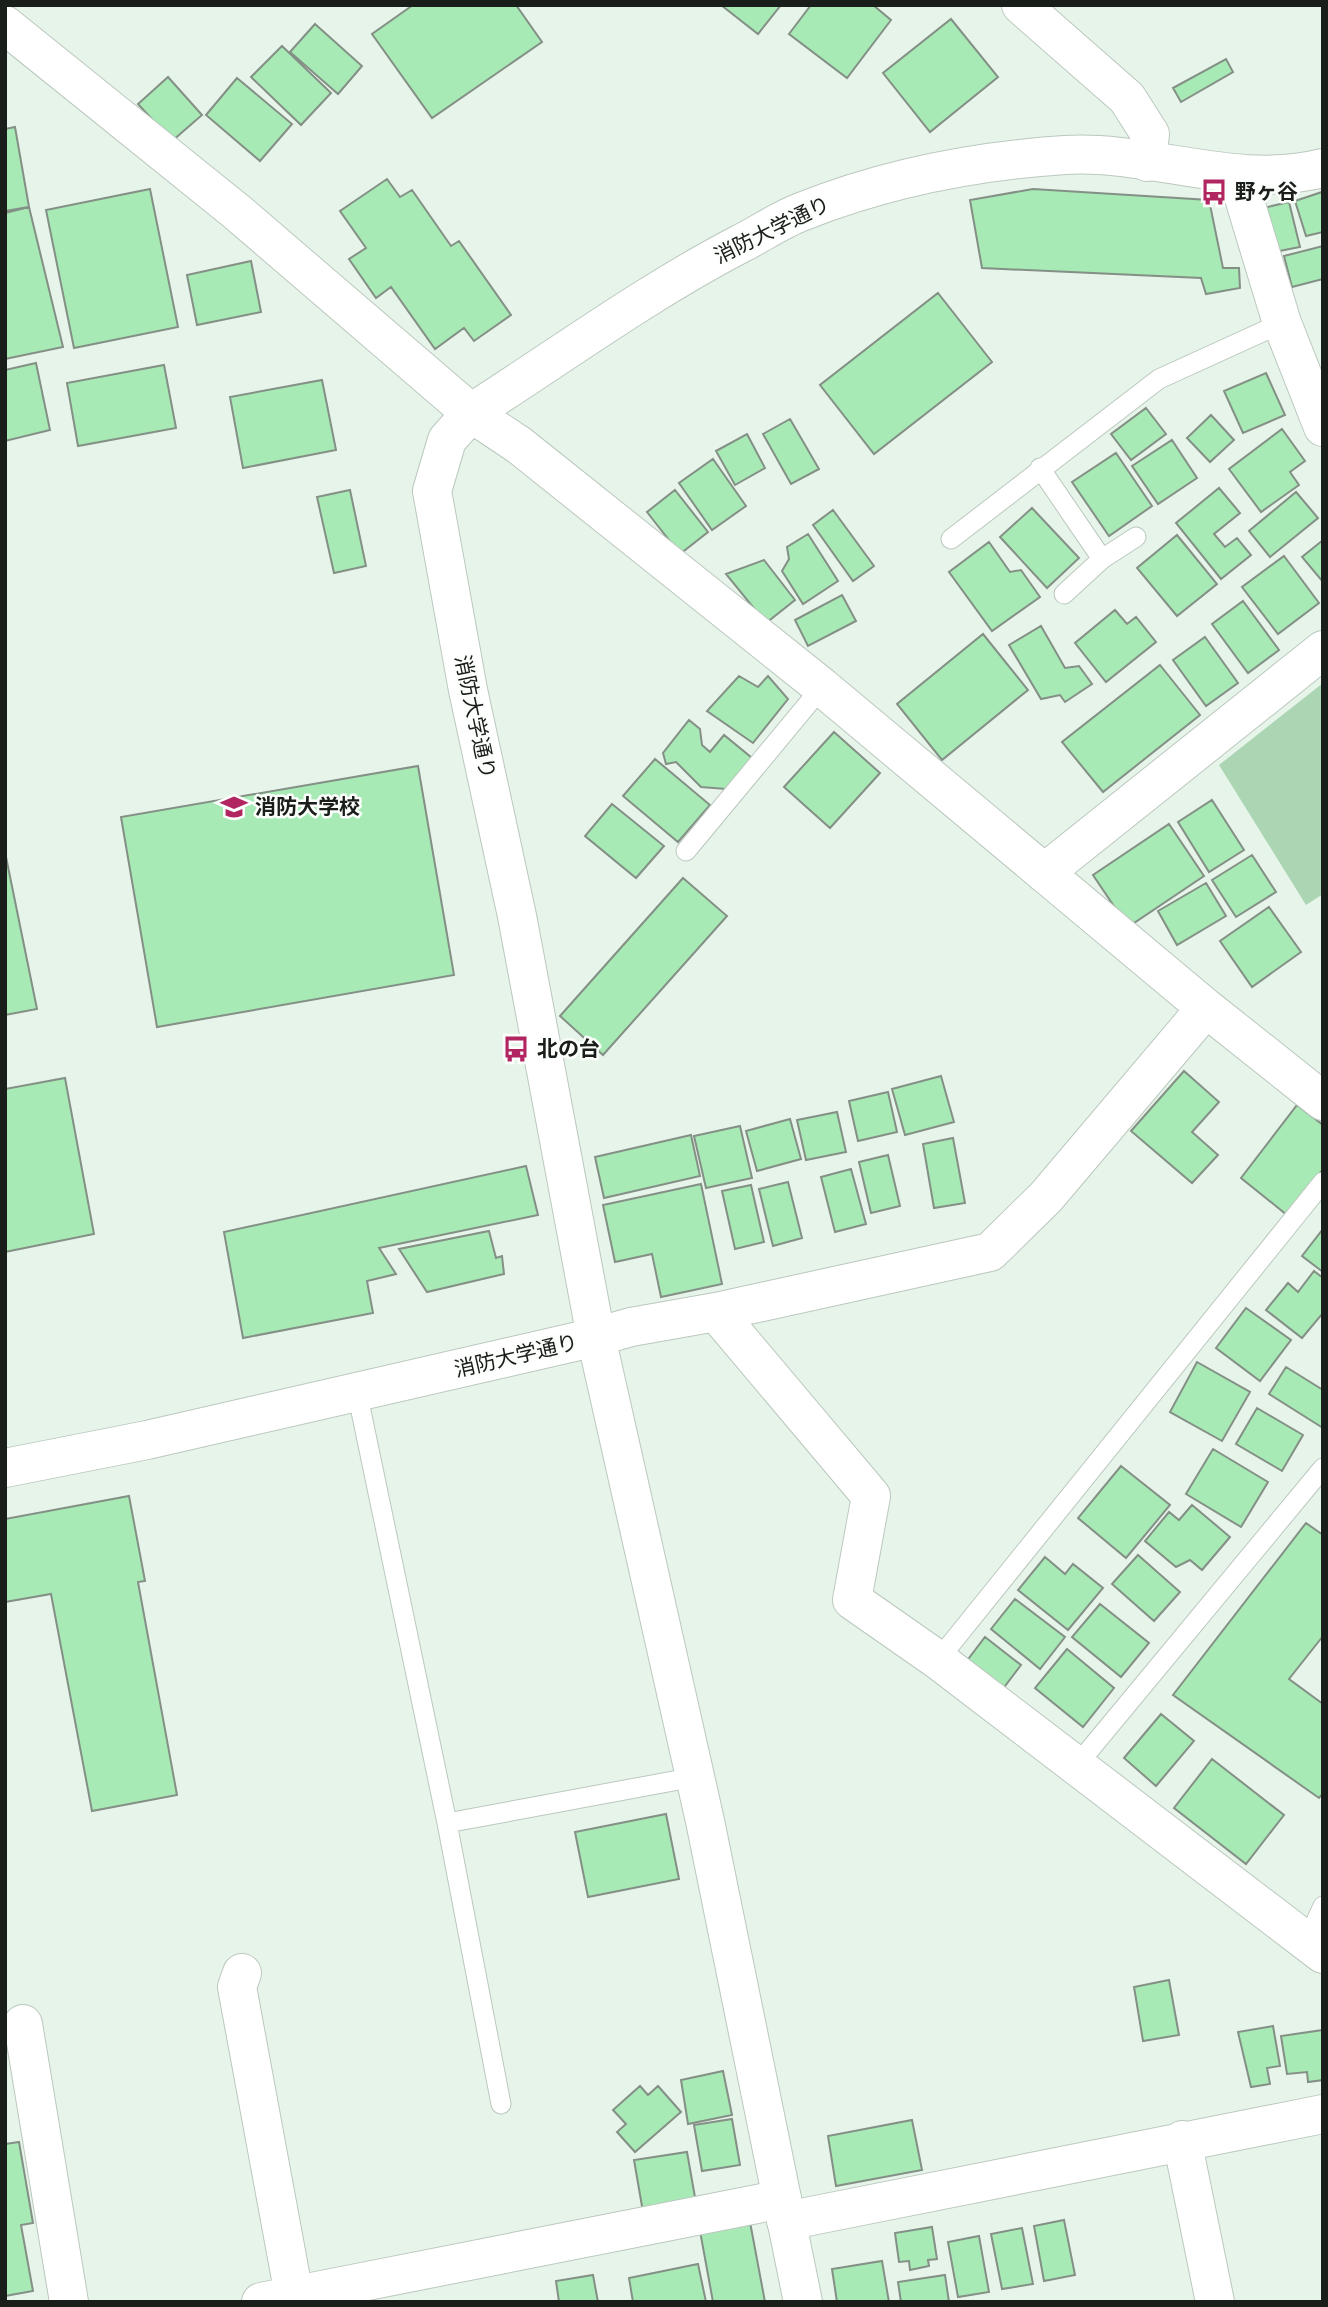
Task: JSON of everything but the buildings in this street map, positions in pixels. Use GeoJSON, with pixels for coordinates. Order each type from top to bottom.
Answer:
{"type":"FeatureCollection","features":[{"type":"Feature","properties":{"kind":"street"},"geometry":{"type":"LineString","coordinates":[[1021,5],[1127,98],[1148,148]]}},
{"type":"Feature","properties":{"kind":"street"},"geometry":{"type":"LineString","coordinates":[[5,24],[237,212],[471,414],[519,445],[822,687],[1206,1008],[1323,1101]]}},
{"type":"Feature","properties":{"kind":"street","name":"消防大学通り"},"geometry":{"type":"LineString","coordinates":[[5,1468],[596,1337],[517,916],[468,690],[432,491],[447,440],[471,414],[674,279],[798,213],[854,193],[906,179],[1004,159],[1148,148],[1237,175],[1268,175],[1323,168]]}},
{"type":"Feature","properties":{"kind":"street"},"geometry":{"type":"LineString","coordinates":[[1237,175],[1282,323],[1323,427]]}},
{"type":"Feature","properties":{"kind":"street"},"geometry":{"type":"LineString","coordinates":[[1044,873],[1323,650]]}},
{"type":"Feature","properties":{"kind":"street"},"geometry":{"type":"LineString","coordinates":[[803,2302],[695,1777],[596,1337],[631,1327],[716,1312],[990,1252],[1046,1197],[1206,1008]]}},
{"type":"Feature","properties":{"kind":"street"},"geometry":{"type":"LineString","coordinates":[[716,1312],[871,1496],[852,1600],[938,1660],[1315,1947]]}},
{"type":"Feature","properties":{"kind":"street"},"geometry":{"type":"LineString","coordinates":[[242,1973],[237,1987],[277,2299],[1323,2114]]}},
{"type":"Feature","properties":{"kind":"street"},"geometry":{"type":"LineString","coordinates":[[23,2024],[69,2302]]}},
{"type":"Feature","properties":{"kind":"street"},"geometry":{"type":"LineString","coordinates":[[1182,2140],[1216,2302]]}},
{"type":"Feature","properties":{"kind":"lane"},"geometry":{"type":"LineString","coordinates":[[951,539],[1159,379],[1282,323]]}},
{"type":"Feature","properties":{"kind":"lane"},"geometry":{"type":"LineString","coordinates":[[1040,468],[1102,559]]}},
{"type":"Feature","properties":{"kind":"lane"},"geometry":{"type":"LineString","coordinates":[[1064,594],[1102,559],[1136,537]]}},
{"type":"Feature","properties":{"kind":"lane"},"geometry":{"type":"LineString","coordinates":[[686,851],[822,687]]}},
{"type":"Feature","properties":{"kind":"lane"},"geometry":{"type":"LineString","coordinates":[[938,1660],[1323,1182]]}},
{"type":"Feature","properties":{"kind":"lane"},"geometry":{"type":"LineString","coordinates":[[357,1392],[447,1824],[501,2104]]}},
{"type":"Feature","properties":{"kind":"lane"},"geometry":{"type":"LineString","coordinates":[[1077,1765],[1323,1468]]}},
{"type":"Feature","properties":{"kind":"lane"},"geometry":{"type":"LineString","coordinates":[[447,1824],[695,1777]]}},
{"type":"Feature","properties":{"kind":"lane"},"geometry":{"type":"LineString","coordinates":[[1315,1947],[1323,1906]]}},
{"type":"Feature","properties":{"kind":"green space"},"geometry":{"type":"Polygon","coordinates":[[[1323,683],[1323,894],[1306,905],[1219,765],[1323,683]]]}},
{"type":"Feature","properties":{"kind":"place","name":"野ヶ谷"},"geometry":{"type":"Point","coordinates":[1214,192]}},
{"type":"Feature","properties":{"kind":"place","name":"消防大学校"},"geometry":{"type":"Point","coordinates":[234,807]}},
{"type":"Feature","properties":{"kind":"place","name":"北の台"},"geometry":{"type":"Point","coordinates":[516,1049]}}]}
